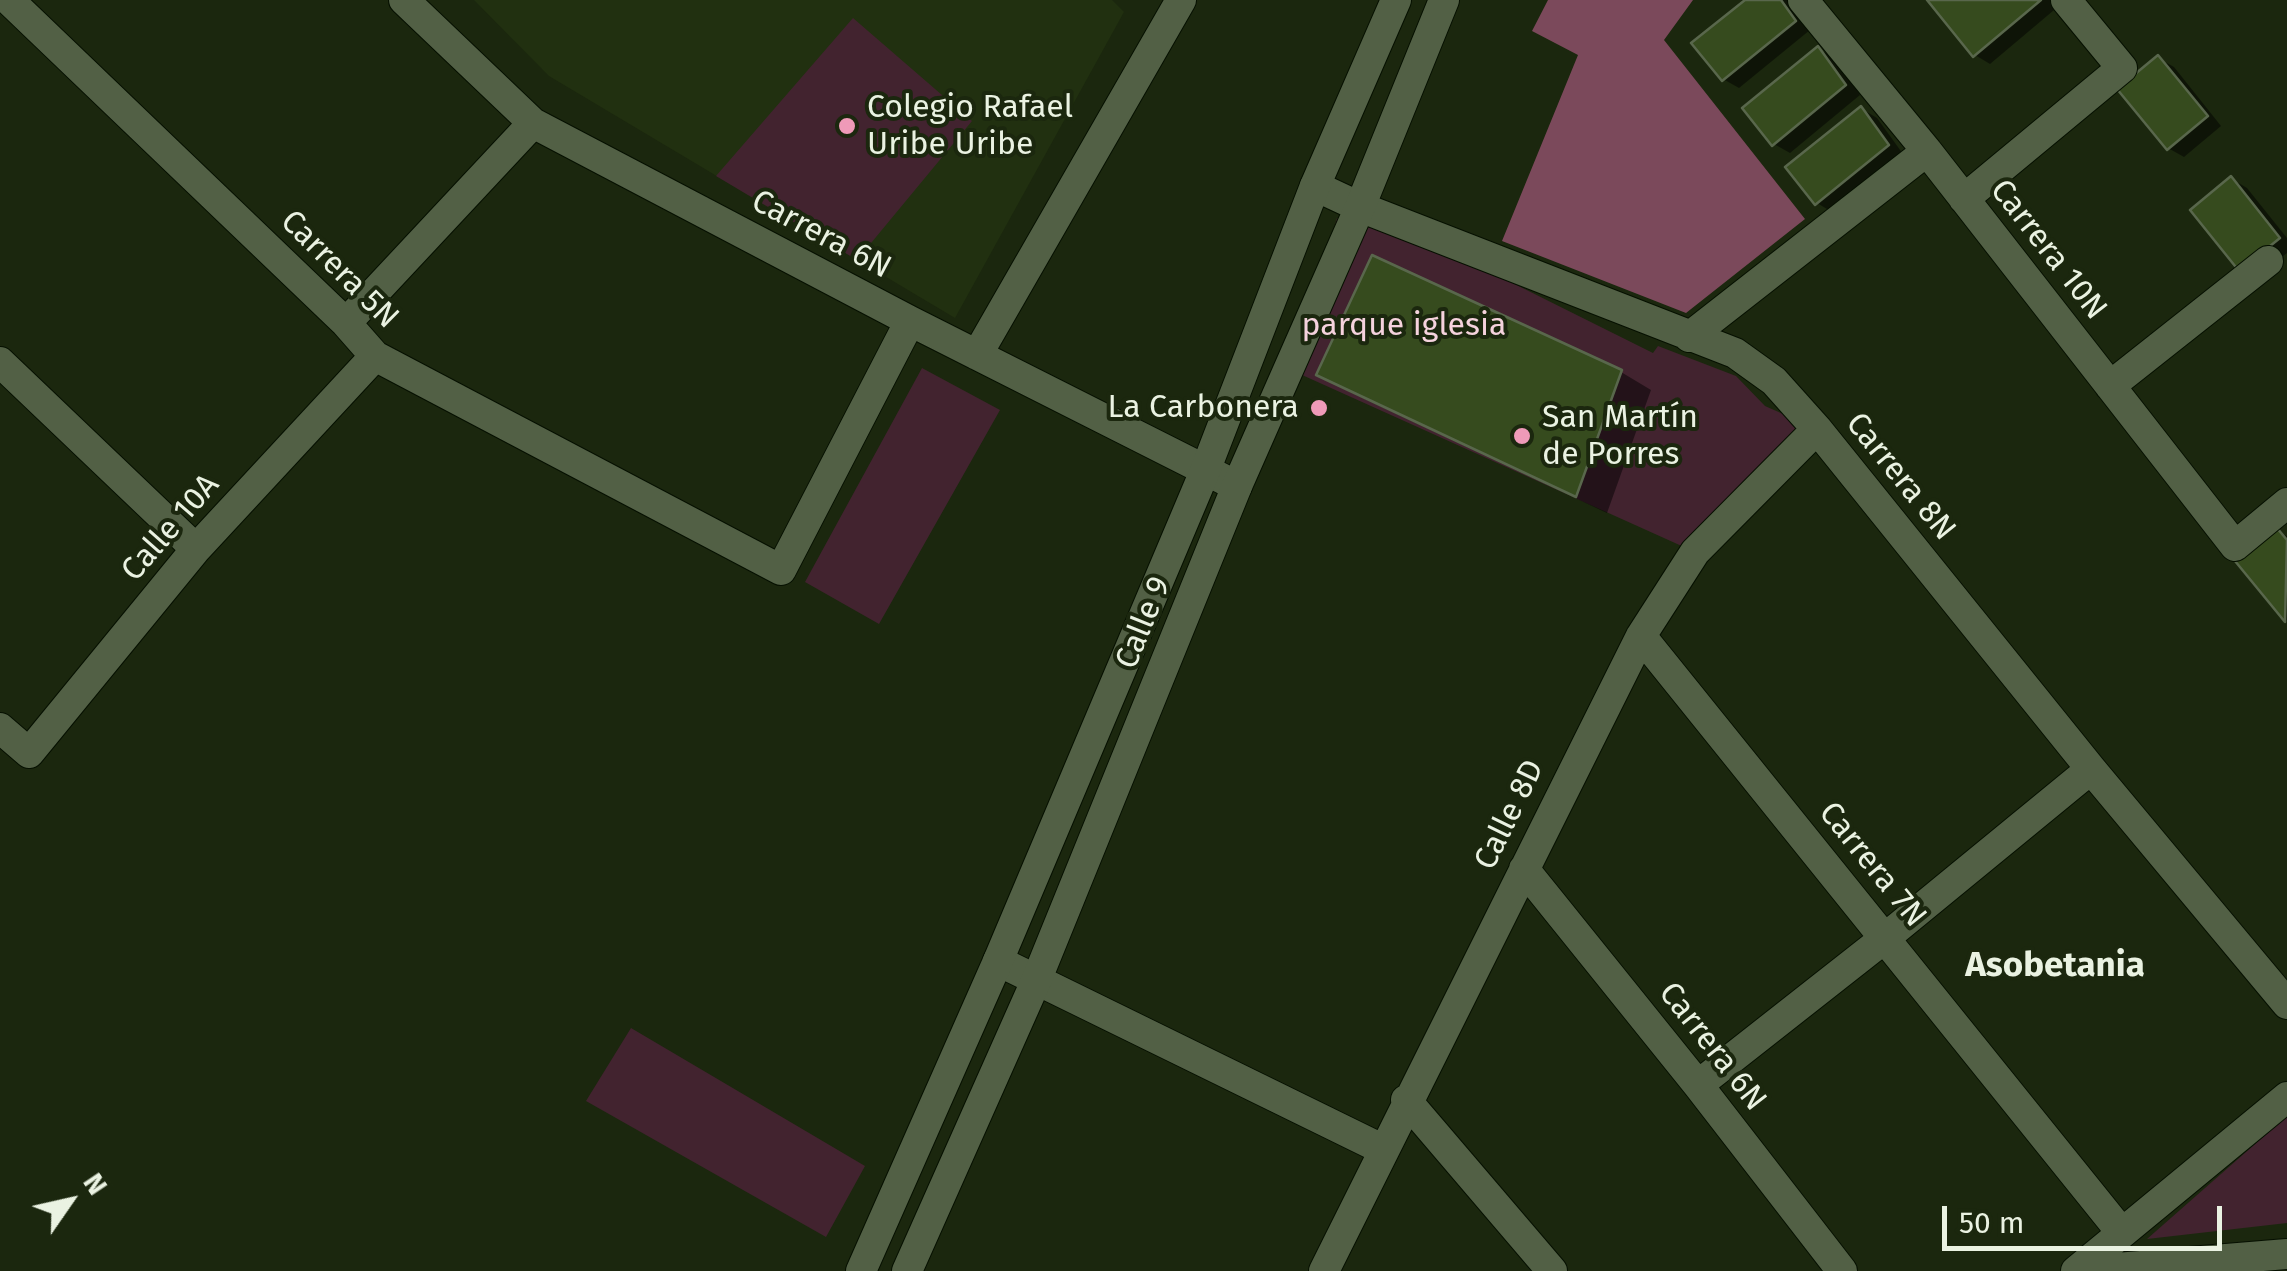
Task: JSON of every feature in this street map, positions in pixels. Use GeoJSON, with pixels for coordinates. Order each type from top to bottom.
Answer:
{"type":"FeatureCollection","features":[{"type":"Feature","properties":{"kind":"street","name":"Carrera 5N"},"geometry":{"type":"LineString","coordinates":[[10,0],[375,356],[780,570],[910,321]]}},
{"type":"Feature","properties":{"kind":"street","name":"Carrera 6N"},"geometry":{"type":"LineString","coordinates":[[404,0],[533,123],[910,321],[1238,486]]}},
{"type":"Feature","properties":{"kind":"street"},"geometry":{"type":"LineString","coordinates":[[977,355],[1182,0]]}},
{"type":"Feature","properties":{"kind":"street","name":"Calle 9"},"geometry":{"type":"LineString","coordinates":[[861,1271],[998,961],[1206,471],[1315,186],[1396,0]]}},
{"type":"Feature","properties":{"kind":"street","name":"Calle 9"},"geometry":{"type":"LineString","coordinates":[[907,1271],[1036,981],[1238,486],[1360,207],[1444,0]]}},
{"type":"Feature","properties":{"kind":"street","name":"Carrera 10N"},"geometry":{"type":"LineString","coordinates":[[1803,0],[2235,546],[2287,503]]}},
{"type":"Feature","properties":{"kind":"street"},"geometry":{"type":"LineString","coordinates":[[1964,199],[2122,68],[2066,0]]}},
{"type":"Feature","properties":{"kind":"street"},"geometry":{"type":"LineString","coordinates":[[346,324],[533,123]]}},
{"type":"Feature","properties":{"kind":"street"},"geometry":{"type":"LineString","coordinates":[[1689,338],[1926,151]]}},
{"type":"Feature","properties":{"kind":"street","name":"Carrera 8N"},"geometry":{"type":"LineString","coordinates":[[1315,186],[1734,354],[1774,381],[2287,1004]]}},
{"type":"Feature","properties":{"kind":"street"},"geometry":{"type":"LineString","coordinates":[[2110,386],[2268,261]]}},
{"type":"Feature","properties":{"kind":"street","name":"Calle 10A"},"geometry":{"type":"LineString","coordinates":[[0,728],[29,753],[196,549],[375,356]]}},
{"type":"Feature","properties":{"kind":"street"},"geometry":{"type":"LineString","coordinates":[[0,362],[196,549]]}},
{"type":"Feature","properties":{"kind":"street","name":"Calle 8D"},"geometry":{"type":"LineString","coordinates":[[1324,1271],[1640,636],[1695,552],[1817,429]]}},
{"type":"Feature","properties":{"kind":"street","name":"Carrera 7N"},"geometry":{"type":"LineString","coordinates":[[1640,636],[2122,1234]]}},
{"type":"Feature","properties":{"kind":"street"},"geometry":{"type":"LineString","coordinates":[[1698,1085],[1886,938],[2091,769]]}},
{"type":"Feature","properties":{"kind":"street","name":"Carrera 6N"},"geometry":{"type":"LineString","coordinates":[[1524,869],[1842,1271]]}},
{"type":"Feature","properties":{"kind":"street"},"geometry":{"type":"LineString","coordinates":[[998,961],[1382,1148]]}},
{"type":"Feature","properties":{"kind":"street"},"geometry":{"type":"LineString","coordinates":[[2078,1271],[2287,1097]]}},
{"type":"Feature","properties":{"kind":"street"},"geometry":{"type":"LineString","coordinates":[[1406,1100],[1552,1271]]}},
{"type":"Feature","properties":{"kind":"street"},"geometry":{"type":"LineString","coordinates":[[2078,1271],[2287,1254]]}},
{"type":"Feature","properties":{"kind":"shaded area","name":"Colegio Rafael Uribe Uribe"},"geometry":{"type":"Polygon","coordinates":[[[474,0],[1112,0],[1124,12],[955,318],[549,76],[474,0]]]}},
{"type":"Feature","properties":{"kind":"shaded area"},"geometry":{"type":"Polygon","coordinates":[[[1548,0],[1693,0],[1664,40],[1805,219],[1686,313],[1502,241],[1578,55],[1532,31],[1548,0]]]}},
{"type":"Feature","properties":{"kind":"green space"},"geometry":{"type":"Polygon","coordinates":[[[853,18],[972,121],[857,260],[716,176],[853,18]]]}},
{"type":"Feature","properties":{"kind":"green space","name":"parque iglesia"},"geometry":{"type":"Polygon","coordinates":[[[1360,207],[1653,353],[1658,346],[1736,376],[1765,406],[1817,429],[1695,552],[1291,370],[1337,218],[1352,225],[1360,207]]]}},
{"type":"Feature","properties":{"kind":"green space"},"geometry":{"type":"Polygon","coordinates":[[[922,368],[1000,410],[879,624],[805,582],[922,368]]]}},
{"type":"Feature","properties":{"kind":"green space"},"geometry":{"type":"Polygon","coordinates":[[[631,1028],[865,1166],[826,1237],[586,1101],[631,1028]]]}},
{"type":"Feature","properties":{"kind":"green space"},"geometry":{"type":"Polygon","coordinates":[[[2287,1116],[2287,1223],[2147,1239],[2287,1116]]]}},
{"type":"Feature","properties":{"kind":"building"},"geometry":{"type":"Polygon","coordinates":[[[1745,0],[1781,0],[1796,21],[1722,81],[1691,43],[1745,0]]]}},
{"type":"Feature","properties":{"kind":"building"},"geometry":{"type":"Polygon","coordinates":[[[1927,0],[2041,0],[1973,57],[1927,0]]]}},
{"type":"Feature","properties":{"kind":"building"},"geometry":{"type":"Polygon","coordinates":[[[1818,46],[1846,85],[1772,146],[1742,108],[1818,46]]]}},
{"type":"Feature","properties":{"kind":"building"},"geometry":{"type":"Polygon","coordinates":[[[2158,55],[2208,116],[2167,150],[2117,89],[2158,55]]]}},
{"type":"Feature","properties":{"kind":"building"},"geometry":{"type":"Polygon","coordinates":[[[1861,106],[1889,145],[1815,205],[1785,167],[1861,106]]]}},
{"type":"Feature","properties":{"kind":"building"},"geometry":{"type":"Polygon","coordinates":[[[2231,176],[2280,238],[2239,271],[2190,210],[2231,176]]]}},
{"type":"Feature","properties":{"kind":"building","name":"San Martín de Porres"},"geometry":{"type":"Polygon","coordinates":[[[1372,255],[1622,370],[1576,497],[1316,375],[1372,255]]]}},
{"type":"Feature","properties":{"kind":"building"},"geometry":{"type":"Polygon","coordinates":[[[2277,528],[2287,540],[2285,622],[2235,561],[2277,528]]]}},
{"type":"Feature","properties":{"kind":"place","name":"Colegio Rafael Uribe Uribe"},"geometry":{"type":"Point","coordinates":[847,126]}},
{"type":"Feature","properties":{"kind":"place","name":"La Carbonera"},"geometry":{"type":"Point","coordinates":[1319,408]}},
{"type":"Feature","properties":{"kind":"place","name":"San Martín de Porres"},"geometry":{"type":"Point","coordinates":[1522,436]}},
{"type":"Feature","properties":{"kind":"district","name":"Asobetania"},"geometry":{"type":"Point","coordinates":[2055,966]}}]}
